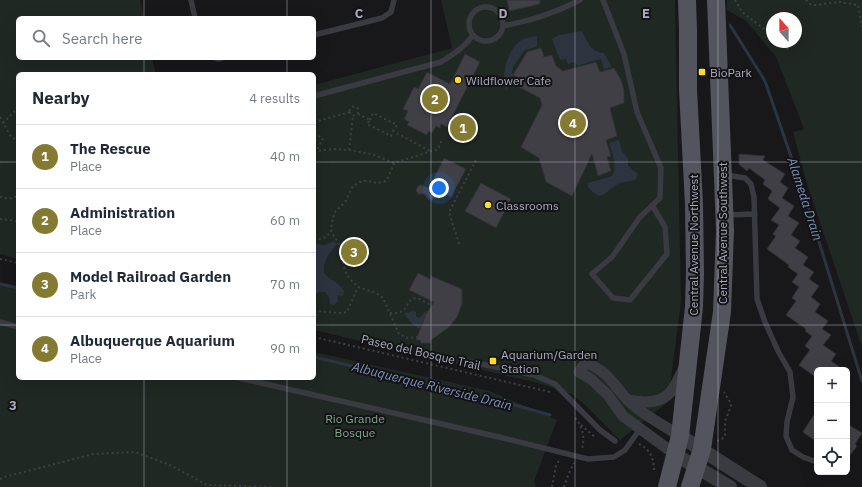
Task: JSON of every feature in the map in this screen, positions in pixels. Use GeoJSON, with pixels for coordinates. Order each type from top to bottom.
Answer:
{"type":"FeatureCollection","features":[{"type":"Feature","properties":{"kind":"main road","name":"Central Avenue Northwest"},"geometry":{"type":"LineString","coordinates":[[667,487],[680,436],[694,307],[694,174],[688,90],[687,0]]}},
{"type":"Feature","properties":{"kind":"main road","name":"Central Avenue Southwest"},"geometry":{"type":"LineString","coordinates":[[690,487],[696,467],[709,446],[722,312],[725,215],[716,0]]}},
{"type":"Feature","properties":{"kind":"street"},"geometry":{"type":"LineString","coordinates":[[628,400],[636,402],[650,402],[664,397],[671,391],[689,358]]}},
{"type":"Feature","properties":{"kind":"street"},"geometry":{"type":"LineString","coordinates":[[730,487],[676,455],[623,416],[608,395],[591,379],[579,372],[585,363],[591,364],[604,373],[632,405],[680,436],[709,446],[760,487]]}},
{"type":"Feature","properties":{"kind":"lane"},"geometry":{"type":"LineString","coordinates":[[191,0],[195,16]]}},
{"type":"Feature","properties":{"kind":"lane"},"geometry":{"type":"LineString","coordinates":[[316,34],[382,18],[391,12],[394,0]]}},
{"type":"Feature","properties":{"kind":"lane"},"geometry":{"type":"LineString","coordinates":[[503,26],[532,20],[580,0]]}},
{"type":"Feature","properties":{"kind":"lane"},"geometry":{"type":"LineString","coordinates":[[603,0],[624,54],[637,112],[661,168],[660,198],[652,205],[640,217],[612,257],[592,274],[613,298],[630,300],[667,254],[666,227],[652,205]]}},
{"type":"Feature","properties":{"kind":"lane"},"geometry":{"type":"LineString","coordinates":[[486,6],[497,10],[502,17],[503,26],[501,32],[496,37],[490,40],[481,40],[473,35],[470,30],[469,20],[471,14],[480,7],[486,6]]}},
{"type":"Feature","properties":{"kind":"lane"},"geometry":{"type":"LineString","coordinates":[[316,95],[441,62],[455,54],[469,41],[473,35]]}},
{"type":"Feature","properties":{"kind":"lane"},"geometry":{"type":"LineString","coordinates":[[723,175],[745,178],[751,184],[754,197],[755,214],[757,299],[778,352],[790,372],[793,397],[787,422],[786,436],[792,450],[803,457],[814,461]]}},
{"type":"Feature","properties":{"kind":"lane"},"geometry":{"type":"LineString","coordinates":[[725,215],[755,214]]}},
{"type":"Feature","properties":{"kind":"lane"},"geometry":{"type":"LineString","coordinates":[[0,322],[16,326]]}},
{"type":"Feature","properties":{"kind":"lane"},"geometry":{"type":"LineString","coordinates":[[466,361],[534,375],[556,384],[600,430],[615,441]]}},
{"type":"Feature","properties":{"kind":"lane"},"geometry":{"type":"LineString","coordinates":[[248,380],[499,437],[588,459],[614,457],[625,450],[640,429]]}},
{"type":"Feature","properties":{"kind":"path"},"geometry":{"type":"LineString","coordinates":[[735,0],[742,12],[766,30]]}},
{"type":"Feature","properties":{"kind":"path"},"geometry":{"type":"LineString","coordinates":[[806,0],[810,4],[815,5],[839,2],[858,5],[862,27]]}},
{"type":"Feature","properties":{"kind":"path"},"geometry":{"type":"LineString","coordinates":[[786,48],[790,52]]}},
{"type":"Feature","properties":{"kind":"path"},"geometry":{"type":"LineString","coordinates":[[316,121],[350,112],[351,108],[355,107],[358,109],[358,114]]}},
{"type":"Feature","properties":{"kind":"path"},"geometry":{"type":"LineString","coordinates":[[3,123],[16,110]]}},
{"type":"Feature","properties":{"kind":"path"},"geometry":{"type":"LineString","coordinates":[[349,150],[353,116],[350,112]]}},
{"type":"Feature","properties":{"kind":"path"},"geometry":{"type":"LineString","coordinates":[[373,113],[397,125],[394,131],[391,136],[367,124],[373,113]]}},
{"type":"Feature","properties":{"kind":"path"},"geometry":{"type":"LineString","coordinates":[[353,116],[358,114],[370,120]]}},
{"type":"Feature","properties":{"kind":"path"},"geometry":{"type":"LineString","coordinates":[[0,117],[10,135],[16,140]]}},
{"type":"Feature","properties":{"kind":"path"},"geometry":{"type":"LineString","coordinates":[[394,131],[430,151]]}},
{"type":"Feature","properties":{"kind":"path"},"geometry":{"type":"LineString","coordinates":[[316,135],[323,138],[316,148]]}},
{"type":"Feature","properties":{"kind":"path"},"geometry":{"type":"LineString","coordinates":[[316,150],[349,150],[371,154],[394,163],[438,149],[442,140]]}},
{"type":"Feature","properties":{"kind":"path"},"geometry":{"type":"LineString","coordinates":[[459,244],[449,212],[477,158]]}},
{"type":"Feature","properties":{"kind":"path"},"geometry":{"type":"LineString","coordinates":[[316,240],[329,236],[334,213],[346,202],[353,186],[362,181],[377,183],[384,182],[388,178],[394,163]]}},
{"type":"Feature","properties":{"kind":"path"},"geometry":{"type":"LineString","coordinates":[[0,197],[10,199],[16,197]]}},
{"type":"Feature","properties":{"kind":"path"},"geometry":{"type":"LineString","coordinates":[[0,219],[16,222]]}},
{"type":"Feature","properties":{"kind":"path"},"geometry":{"type":"LineString","coordinates":[[331,231],[340,244],[345,271],[352,282],[358,287],[380,295],[386,301],[399,334],[408,338],[417,337]]}},
{"type":"Feature","properties":{"kind":"path"},"geometry":{"type":"LineString","coordinates":[[0,259],[16,263]]}},
{"type":"Feature","properties":{"kind":"path"},"geometry":{"type":"LineString","coordinates":[[316,311],[347,312],[358,287]]}},
{"type":"Feature","properties":{"kind":"path"},"geometry":{"type":"LineString","coordinates":[[390,313],[403,311],[409,301],[414,298],[429,304],[431,300]]}},
{"type":"Feature","properties":{"kind":"path","name":"Paseo del Bosque Trail"},"geometry":{"type":"LineString","coordinates":[[316,336],[554,393]]}},
{"type":"Feature","properties":{"kind":"path"},"geometry":{"type":"LineString","coordinates":[[709,446],[722,439],[725,435],[725,421],[731,406],[721,388]]}},
{"type":"Feature","properties":{"kind":"path"},"geometry":{"type":"LineString","coordinates":[[574,416],[580,424]]}},
{"type":"Feature","properties":{"kind":"path"},"geometry":{"type":"LineString","coordinates":[[0,479],[94,454],[135,452],[170,465],[207,485],[270,487]]}},
{"type":"Feature","properties":{"kind":"path"},"geometry":{"type":"LineString","coordinates":[[552,487],[556,466],[563,453]]}},
{"type":"Feature","properties":{"kind":"path"},"geometry":{"type":"LineString","coordinates":[[653,458],[654,472]]}},
{"type":"Feature","properties":{"kind":"green space"},"geometry":{"type":"Polygon","coordinates":[[[0,0],[140,0],[144,16],[16,16],[16,60],[152,60],[156,72],[16,72],[16,258],[0,254],[0,0]]]}},
{"type":"Feature","properties":{"kind":"green space"},"geometry":{"type":"Polygon","coordinates":[[[441,0],[675,0],[681,302],[668,402],[620,440],[572,394],[538,383],[316,330],[316,84],[452,48],[441,0]]]}},
{"type":"Feature","properties":{"kind":"green space"},"geometry":{"type":"Polygon","coordinates":[[[727,0],[862,0],[862,347],[807,184],[793,132],[804,129],[776,57],[768,48],[802,48],[802,12],[766,12],[766,45],[746,21],[727,10],[727,0]]]}},
{"type":"Feature","properties":{"kind":"green space","name":"Rio Grande Bosque"},"geometry":{"type":"Polygon","coordinates":[[[0,282],[16,286],[16,380],[316,380],[316,352],[490,391],[557,420],[534,481],[536,487],[0,487],[0,282]]]}},
{"type":"Feature","properties":{"kind":"water"},"geometry":{"type":"Polygon","coordinates":[[[582,31],[590,46],[596,51],[604,53],[612,67],[604,69],[601,59],[577,66],[575,62],[568,64],[566,59],[560,60],[552,39],[559,35],[582,31]]]}},
{"type":"Feature","properties":{"kind":"water"},"geometry":{"type":"Polygon","coordinates":[[[537,36],[537,46],[524,51],[513,67],[512,72],[514,78],[506,90],[504,71],[511,52],[521,41],[537,36]]]}},
{"type":"Feature","properties":{"kind":"water"},"geometry":{"type":"Polygon","coordinates":[[[619,140],[622,151],[628,159],[628,166],[638,174],[636,179],[620,183],[603,195],[597,195],[588,187],[588,183],[612,176],[614,172],[614,164],[609,143],[619,140]]]}},
{"type":"Feature","properties":{"kind":"water"},"geometry":{"type":"Polygon","coordinates":[[[334,241],[337,244],[328,255],[324,265],[325,274],[339,285],[344,292],[343,296],[337,295],[338,301],[334,305],[330,304],[329,297],[325,292],[316,294],[316,244],[325,245],[334,241]]]}},
{"type":"Feature","properties":{"kind":"water"},"geometry":{"type":"Polygon","coordinates":[[[412,311],[416,312],[416,316],[419,318],[428,311],[420,329],[413,325],[405,315],[406,312],[408,313],[412,311]]]}},
{"type":"Feature","properties":{"kind":"building"},"geometry":{"type":"Polygon","coordinates":[[[507,0],[540,0],[540,4],[509,11],[507,0]]]}},
{"type":"Feature","properties":{"kind":"building"},"geometry":{"type":"Polygon","coordinates":[[[541,48],[544,57],[552,55],[556,66],[563,71],[596,62],[600,72],[614,68],[621,80],[624,90],[624,103],[610,108],[617,136],[606,140],[611,156],[607,157],[611,171],[598,176],[592,154],[572,196],[546,182],[539,158],[521,147],[542,105],[540,98],[519,87],[522,80],[513,75],[527,52],[541,48]]]}},
{"type":"Feature","properties":{"kind":"building"},"geometry":{"type":"Polygon","coordinates":[[[465,54],[480,62],[447,127],[441,124],[440,128],[436,126],[432,133],[429,131],[427,135],[407,125],[409,122],[404,119],[408,111],[403,109],[414,87],[418,89],[427,72],[450,84],[465,54]]]}},
{"type":"Feature","properties":{"kind":"building"},"geometry":{"type":"Polygon","coordinates":[[[739,154],[765,156],[763,160],[785,174],[780,182],[788,188],[782,198],[794,206],[788,216],[799,223],[791,235],[800,241],[795,248],[808,257],[803,265],[814,272],[809,279],[819,286],[811,297],[820,304],[815,312],[828,321],[822,329],[831,335],[823,345],[836,354],[831,361],[840,367],[814,367],[814,376],[799,365],[810,350],[805,346],[812,336],[805,331],[806,329],[786,315],[796,301],[792,298],[799,287],[792,282],[798,274],[788,267],[789,265],[767,249],[776,236],[773,234],[779,225],[771,220],[780,208],[768,199],[772,191],[763,184],[765,180],[749,168],[747,171],[739,164],[739,154]]]}},
{"type":"Feature","properties":{"kind":"building"},"geometry":{"type":"Polygon","coordinates":[[[444,158],[466,169],[451,197],[446,194],[445,196],[439,195],[432,200],[428,198],[426,194],[418,194],[416,190],[418,186],[421,185],[429,188],[444,158]]]}},
{"type":"Feature","properties":{"kind":"building","name":"Classrooms"},"geometry":{"type":"Polygon","coordinates":[[[481,183],[511,199],[496,228],[465,211],[481,183]]]}},
{"type":"Feature","properties":{"kind":"building"},"geometry":{"type":"Polygon","coordinates":[[[418,273],[430,279],[431,276],[462,289],[462,304],[457,317],[449,327],[431,340],[431,343],[421,343],[420,340],[416,340],[426,314],[434,302],[409,290],[418,273]]]}},
{"type":"Feature","properties":{"kind":"building"},"geometry":{"type":"Polygon","coordinates":[[[814,415],[814,440],[803,432],[814,415]]]}},
{"type":"Feature","properties":{"kind":"building"},"geometry":{"type":"Polygon","coordinates":[[[850,426],[862,433],[855,444],[857,446],[850,455],[850,426]]]}},
{"type":"Feature","properties":{"kind":"waterway","name":"Alameda Drain"},"geometry":{"type":"LineString","coordinates":[[730,25],[765,81],[808,206],[862,381]]}},
{"type":"Feature","properties":{"kind":"waterway","name":"Albuquerque Riverside Drain"},"geometry":{"type":"LineString","coordinates":[[0,284],[16,288]]}},
{"type":"Feature","properties":{"kind":"waterway","name":"Albuquerque Riverside Drain"},"geometry":{"type":"LineString","coordinates":[[316,357],[511,404],[550,415]]}},
{"type":"Feature","properties":{"kind":"place","name":"BioPark"},"geometry":{"type":"Point","coordinates":[702,72]}},
{"type":"Feature","properties":{"kind":"place","name":"Wildflower Cafe"},"geometry":{"type":"Point","coordinates":[458,80]}},
{"type":"Feature","properties":{"kind":"place","name":"Administration"},"geometry":{"type":"Point","coordinates":[435,99]}},
{"type":"Feature","properties":{"kind":"place","name":"Albuquerque Aquarium"},"geometry":{"type":"Point","coordinates":[573,123]}},
{"type":"Feature","properties":{"kind":"place","name":"The Rescue"},"geometry":{"type":"Point","coordinates":[463,128]}},
{"type":"Feature","properties":{"kind":"place","name":"Classrooms"},"geometry":{"type":"Point","coordinates":[488,205]}},
{"type":"Feature","properties":{"kind":"place","name":"Model Railroad Garden"},"geometry":{"type":"Point","coordinates":[354,252]}},
{"type":"Feature","properties":{"kind":"place","name":"Aquarium/Garden Station"},"geometry":{"type":"Point","coordinates":[493,361]}}]}
